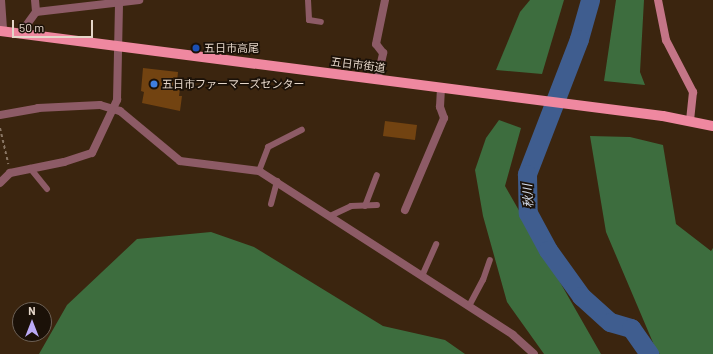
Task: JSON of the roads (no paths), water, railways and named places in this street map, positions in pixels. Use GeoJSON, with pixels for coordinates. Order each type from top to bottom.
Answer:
{"type":"FeatureCollection","features":[{"type":"Feature","properties":{"kind":"main road","name":"五日市街道"},"geometry":{"type":"LineString","coordinates":[[1,31],[663,116],[690,120],[713,126]]}},
{"type":"Feature","properties":{"kind":"street"},"geometry":{"type":"LineString","coordinates":[[1,0],[1,31]]}},
{"type":"Feature","properties":{"kind":"street"},"geometry":{"type":"LineString","coordinates":[[20,34],[36,12],[35,0]]}},
{"type":"Feature","properties":{"kind":"street"},"geometry":{"type":"LineString","coordinates":[[36,12],[139,0]]}},
{"type":"Feature","properties":{"kind":"street"},"geometry":{"type":"LineString","coordinates":[[377,80],[383,53],[376,44],[385,0]]}},
{"type":"Feature","properties":{"kind":"street"},"geometry":{"type":"LineString","coordinates":[[658,0],[666,40],[693,92],[690,120]]}},
{"type":"Feature","properties":{"kind":"street"},"geometry":{"type":"LineString","coordinates":[[0,183],[10,172],[64,162],[92,153],[117,100],[119,46],[118,3]]}},
{"type":"Feature","properties":{"kind":"street"},"geometry":{"type":"LineString","coordinates":[[405,210],[444,118],[440,107],[441,88]]}},
{"type":"Feature","properties":{"kind":"street"},"geometry":{"type":"LineString","coordinates":[[0,115],[38,108],[80,105],[113,109],[120,111],[141,126],[180,161],[259,171],[277,181],[513,335],[534,354]]}},
{"type":"Feature","properties":{"kind":"lane"},"geometry":{"type":"LineString","coordinates":[[308,0],[309,20],[321,22]]}},
{"type":"Feature","properties":{"kind":"lane"},"geometry":{"type":"LineString","coordinates":[[259,171],[268,147],[302,130]]}},
{"type":"Feature","properties":{"kind":"lane"},"geometry":{"type":"LineString","coordinates":[[30,168],[47,189]]}},
{"type":"Feature","properties":{"kind":"lane"},"geometry":{"type":"LineString","coordinates":[[365,206],[378,175]]}},
{"type":"Feature","properties":{"kind":"lane"},"geometry":{"type":"LineString","coordinates":[[271,204],[277,181]]}},
{"type":"Feature","properties":{"kind":"lane"},"geometry":{"type":"LineString","coordinates":[[330,216],[351,206],[377,205]]}},
{"type":"Feature","properties":{"kind":"lane"},"geometry":{"type":"LineString","coordinates":[[422,276],[436,244]]}},
{"type":"Feature","properties":{"kind":"lane"},"geometry":{"type":"LineString","coordinates":[[469,306],[483,280],[490,260]]}},
{"type":"Feature","properties":{"kind":"waterway","name":"秋川"},"geometry":{"type":"LineString","coordinates":[[590,0],[579,39],[527,174],[528,213],[548,250],[581,296],[610,322],[631,328],[649,354]]}},
{"type":"Feature","properties":{"kind":"place","name":"五日市高尾"},"geometry":{"type":"Point","coordinates":[196,48]}},
{"type":"Feature","properties":{"kind":"place","name":"五日市ファーマーズセンター"},"geometry":{"type":"Point","coordinates":[154,84]}}]}
